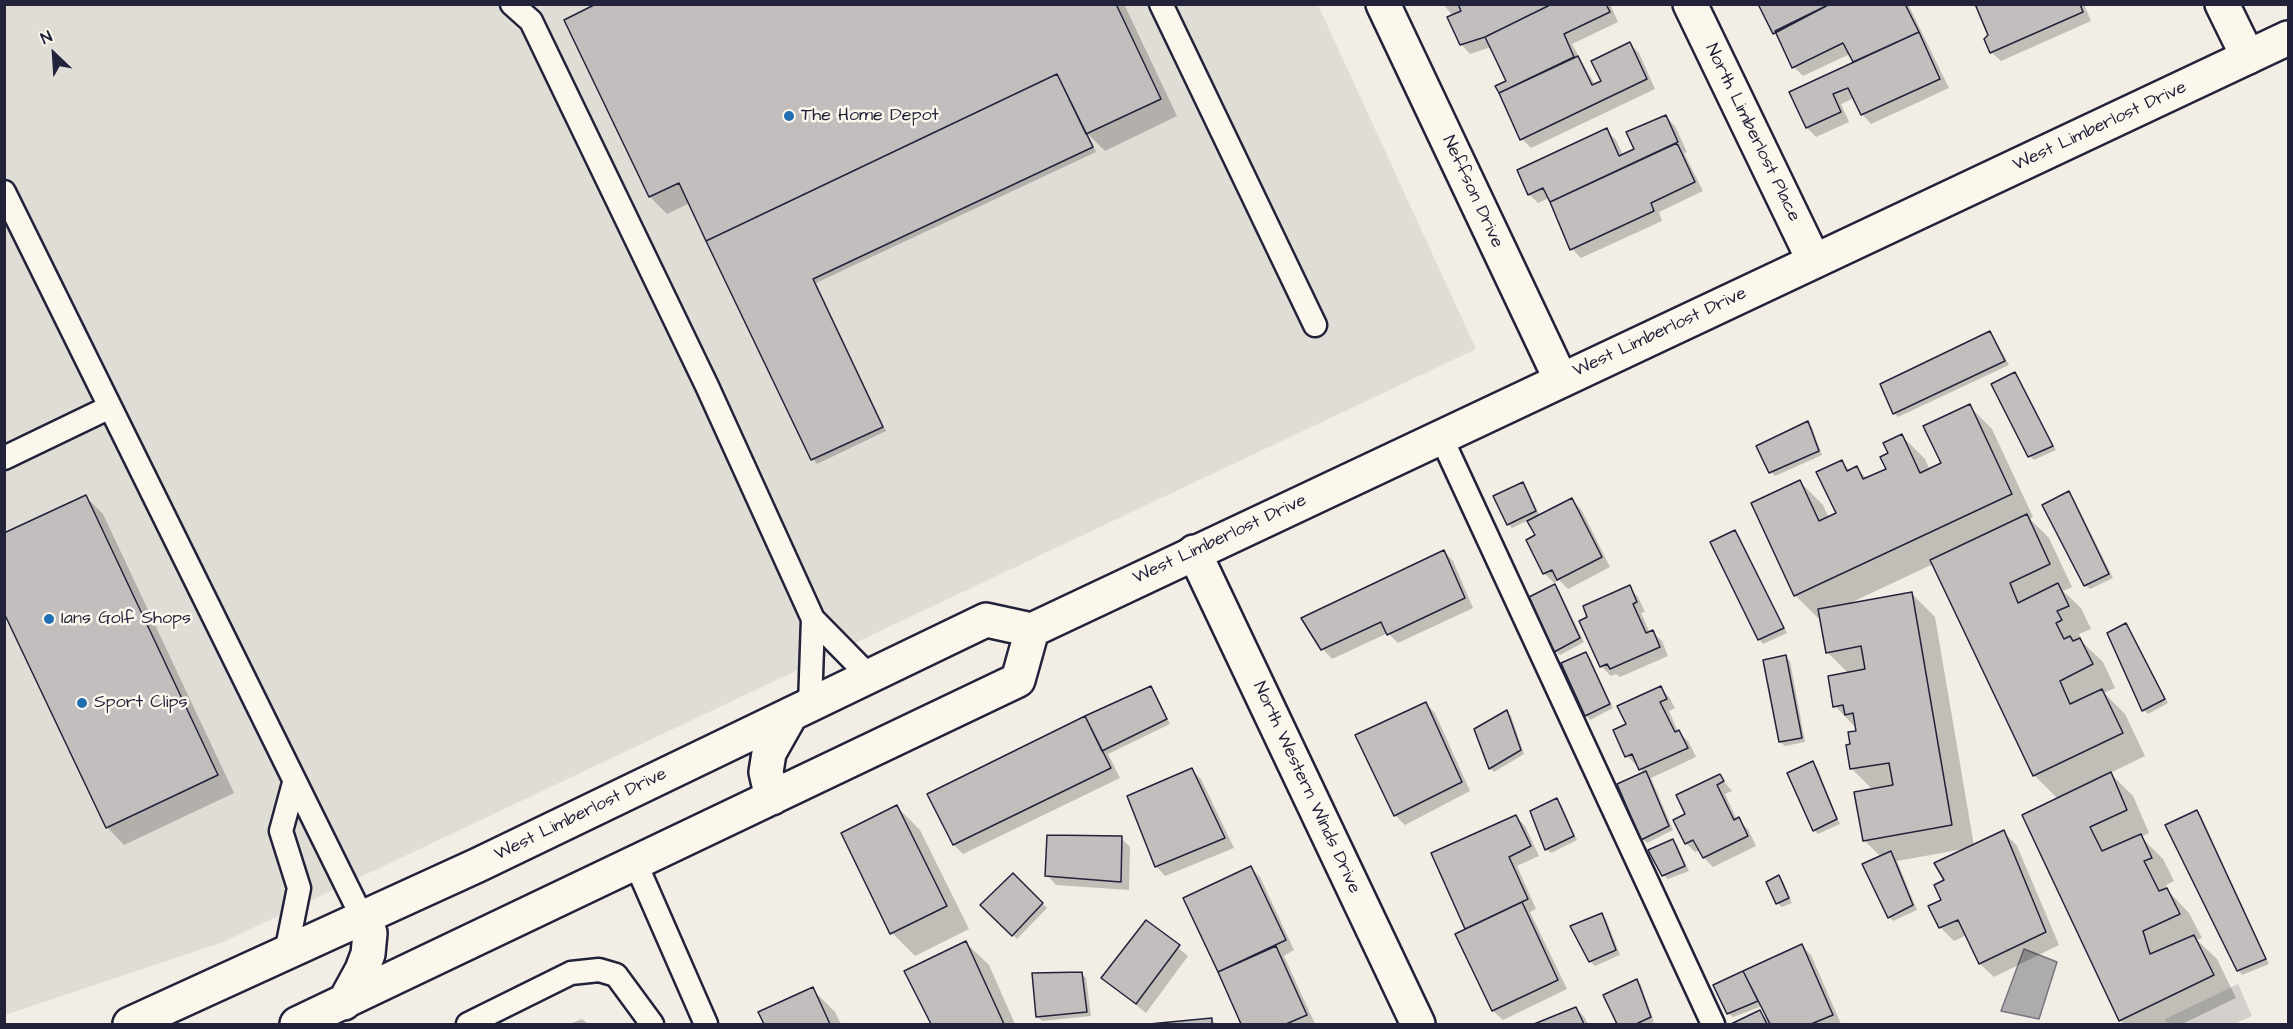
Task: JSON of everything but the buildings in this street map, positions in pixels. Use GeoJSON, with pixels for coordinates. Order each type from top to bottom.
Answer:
{"type":"FeatureCollection","features":[{"type":"Feature","properties":{"kind":"street","name":"Neffson Drive"},"geometry":{"type":"LineString","coordinates":[[1383,4],[1562,380]]}},
{"type":"Feature","properties":{"kind":"street","name":"North Limberlost Place"},"geometry":{"type":"LineString","coordinates":[[1690,4],[1814,261]]}},
{"type":"Feature","properties":{"kind":"street"},"geometry":{"type":"LineString","coordinates":[[2222,4],[2248,57]]}},
{"type":"Feature","properties":{"kind":"street","name":"West Limberlost Drive"},"geometry":{"type":"LineString","coordinates":[[130,1024],[478,865],[986,620],[1032,630],[2289,38]]}},
{"type":"Feature","properties":{"kind":"street","name":"North Western Winds Drive"},"geometry":{"type":"LineString","coordinates":[[1194,552],[1418,1024]]}},
{"type":"Feature","properties":{"kind":"street"},"geometry":{"type":"LineString","coordinates":[[297,1024],[1018,680],[1032,630]]}},
{"type":"Feature","properties":{"kind":"street"},"geometry":{"type":"LineString","coordinates":[[772,798],[766,772],[769,753],[801,709]]}},
{"type":"Feature","properties":{"kind":"street"},"geometry":{"type":"LineString","coordinates":[[344,1003],[368,954],[370,933],[363,919]]}},
{"type":"Feature","properties":{"kind":"lane"},"geometry":{"type":"LineString","coordinates":[[512,4],[528,13],[707,386],[813,619],[869,676]]}},
{"type":"Feature","properties":{"kind":"lane"},"geometry":{"type":"LineString","coordinates":[[1161,4],[1315,325]]}},
{"type":"Feature","properties":{"kind":"lane"},"geometry":{"type":"LineString","coordinates":[[4,192],[363,919]]}},
{"type":"Feature","properties":{"kind":"lane"},"geometry":{"type":"LineString","coordinates":[[4,458],[110,407]]}},
{"type":"Feature","properties":{"kind":"lane"},"geometry":{"type":"LineString","coordinates":[[1440,437],[1713,1024]]}},
{"type":"Feature","properties":{"kind":"lane"},"geometry":{"type":"LineString","coordinates":[[801,709],[813,619]]}},
{"type":"Feature","properties":{"kind":"lane"},"geometry":{"type":"LineString","coordinates":[[286,953],[299,888],[281,831],[294,783]]}},
{"type":"Feature","properties":{"kind":"lane"},"geometry":{"type":"LineString","coordinates":[[636,864],[706,1024]]}},
{"type":"Feature","properties":{"kind":"lane"},"geometry":{"type":"LineString","coordinates":[[468,1024],[571,974],[599,970],[615,975],[652,1024]]}},
{"type":"Feature","properties":{"kind":"shaded area"},"geometry":{"type":"Polygon","coordinates":[[[4,5],[1318,5],[1476,349],[223,942],[5,1015],[4,5]]]}},
{"type":"Feature","properties":{"kind":"shaded area"},"geometry":{"type":"Polygon","coordinates":[[[2024,949],[2057,962],[2039,1019],[2001,1011],[2024,949]]]}},
{"type":"Feature","properties":{"kind":"shaded area"},"geometry":{"type":"Polygon","coordinates":[[[2238,984],[2252,1016],[2234,1024],[2167,1024],[2165,1019],[2238,984]]]}},
{"type":"Feature","properties":{"kind":"place","name":"The Home Depot"},"geometry":{"type":"Point","coordinates":[789,116]}},
{"type":"Feature","properties":{"kind":"place","name":"Ians Golf Shops"},"geometry":{"type":"Point","coordinates":[49,619]}},
{"type":"Feature","properties":{"kind":"place","name":"Sport Clips"},"geometry":{"type":"Point","coordinates":[82,703]}}]}
